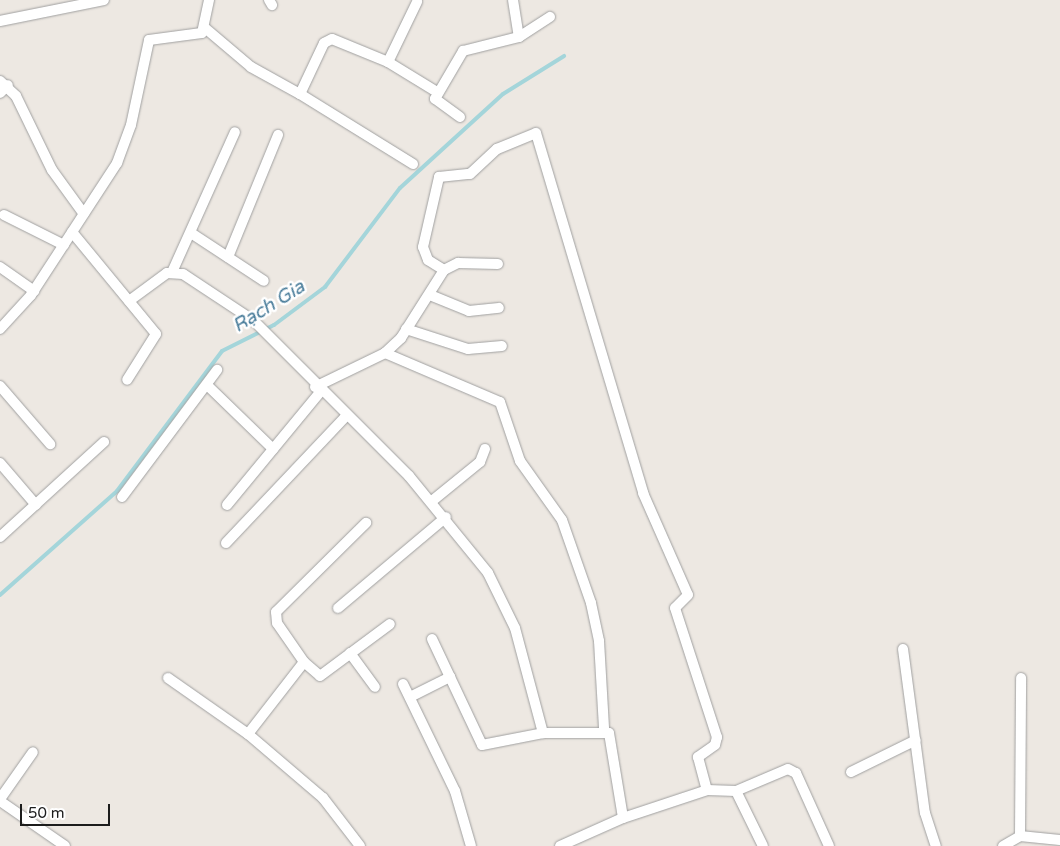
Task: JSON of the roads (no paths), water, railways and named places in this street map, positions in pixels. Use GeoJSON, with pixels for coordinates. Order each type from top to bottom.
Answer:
{"type":"FeatureCollection","features":[{"type":"Feature","properties":{"kind":"street"},"geometry":{"type":"LineString","coordinates":[[0,21],[104,0]]}},
{"type":"Feature","properties":{"kind":"street"},"geometry":{"type":"LineString","coordinates":[[0,329],[34,291],[84,214],[127,139],[149,40],[197,35],[204,28],[209,0]]}},
{"type":"Feature","properties":{"kind":"street"},"geometry":{"type":"LineString","coordinates":[[513,0],[519,37]]}},
{"type":"Feature","properties":{"kind":"street"},"geometry":{"type":"LineString","coordinates":[[388,62],[417,2]]}},
{"type":"Feature","properties":{"kind":"street"},"geometry":{"type":"LineString","coordinates":[[460,118],[438,104],[437,92],[463,51],[519,37],[550,17]]}},
{"type":"Feature","properties":{"kind":"street"},"geometry":{"type":"LineString","coordinates":[[204,28],[251,66],[413,164]]}},
{"type":"Feature","properties":{"kind":"street"},"geometry":{"type":"LineString","coordinates":[[300,94],[324,43],[332,39],[388,62],[437,92]]}},
{"type":"Feature","properties":{"kind":"street"},"geometry":{"type":"LineString","coordinates":[[3,86],[52,170],[84,214]]}},
{"type":"Feature","properties":{"kind":"street"},"geometry":{"type":"LineString","coordinates":[[129,301],[173,270],[235,132]]}},
{"type":"Feature","properties":{"kind":"street"},"geometry":{"type":"LineString","coordinates":[[444,270],[428,260],[423,247],[439,177],[470,174],[497,149],[536,133],[642,494],[688,595],[674,608],[717,737],[715,745],[698,758],[707,790]]}},
{"type":"Feature","properties":{"kind":"street"},"geometry":{"type":"LineString","coordinates":[[228,257],[278,135]]}},
{"type":"Feature","properties":{"kind":"street"},"geometry":{"type":"LineString","coordinates":[[4,215],[64,245]]}},
{"type":"Feature","properties":{"kind":"street"},"geometry":{"type":"LineString","coordinates":[[72,232],[156,334],[127,380]]}},
{"type":"Feature","properties":{"kind":"street"},"geometry":{"type":"LineString","coordinates":[[191,233],[264,281]]}},
{"type":"Feature","properties":{"kind":"street"},"geometry":{"type":"LineString","coordinates":[[227,505],[273,449],[318,389],[385,353],[406,329],[430,295],[444,270],[458,263],[498,264]]}},
{"type":"Feature","properties":{"kind":"street"},"geometry":{"type":"LineString","coordinates":[[0,267],[34,291]]}},
{"type":"Feature","properties":{"kind":"street"},"geometry":{"type":"LineString","coordinates":[[173,270],[254,322],[446,517],[488,573],[515,628],[543,733]]}},
{"type":"Feature","properties":{"kind":"street"},"geometry":{"type":"LineString","coordinates":[[430,295],[469,311],[499,308]]}},
{"type":"Feature","properties":{"kind":"street"},"geometry":{"type":"LineString","coordinates":[[406,329],[468,349],[502,346]]}},
{"type":"Feature","properties":{"kind":"street"},"geometry":{"type":"LineString","coordinates":[[385,353],[500,402],[520,461],[562,520],[591,603],[599,641],[604,730],[611,738],[623,818]]}},
{"type":"Feature","properties":{"kind":"street"},"geometry":{"type":"LineString","coordinates":[[122,497],[207,386],[217,370]]}},
{"type":"Feature","properties":{"kind":"street"},"geometry":{"type":"LineString","coordinates":[[0,386],[50,444]]}},
{"type":"Feature","properties":{"kind":"street"},"geometry":{"type":"LineString","coordinates":[[207,386],[273,449]]}},
{"type":"Feature","properties":{"kind":"street"},"geometry":{"type":"LineString","coordinates":[[226,544],[346,416]]}},
{"type":"Feature","properties":{"kind":"street"},"geometry":{"type":"LineString","coordinates":[[0,537],[104,442]]}},
{"type":"Feature","properties":{"kind":"street"},"geometry":{"type":"LineString","coordinates":[[432,501],[480,462],[485,449]]}},
{"type":"Feature","properties":{"kind":"street"},"geometry":{"type":"LineString","coordinates":[[0,463],[36,505]]}},
{"type":"Feature","properties":{"kind":"street"},"geometry":{"type":"LineString","coordinates":[[338,608],[446,517]]}},
{"type":"Feature","properties":{"kind":"street"},"geometry":{"type":"LineString","coordinates":[[366,523],[276,612],[277,623],[304,662],[320,676],[390,624]]}},
{"type":"Feature","properties":{"kind":"street"},"geometry":{"type":"LineString","coordinates":[[432,639],[485,746],[543,733],[604,730]]}},
{"type":"Feature","properties":{"kind":"street"},"geometry":{"type":"LineString","coordinates":[[903,649],[926,813],[936,846]]}},
{"type":"Feature","properties":{"kind":"street"},"geometry":{"type":"LineString","coordinates":[[350,653],[375,687]]}},
{"type":"Feature","properties":{"kind":"street"},"geometry":{"type":"LineString","coordinates":[[248,734],[304,662]]}},
{"type":"Feature","properties":{"kind":"street"},"geometry":{"type":"LineString","coordinates":[[410,697],[450,677]]}},
{"type":"Feature","properties":{"kind":"street"},"geometry":{"type":"LineString","coordinates":[[168,678],[248,734],[323,798],[360,846]]}},
{"type":"Feature","properties":{"kind":"street"},"geometry":{"type":"LineString","coordinates":[[1020,836],[1021,678]]}},
{"type":"Feature","properties":{"kind":"street"},"geometry":{"type":"LineString","coordinates":[[403,684],[455,791],[471,846]]}},
{"type":"Feature","properties":{"kind":"street"},"geometry":{"type":"LineString","coordinates":[[851,772],[916,740]]}},
{"type":"Feature","properties":{"kind":"street"},"geometry":{"type":"LineString","coordinates":[[33,752],[0,800],[65,846]]}},
{"type":"Feature","properties":{"kind":"street"},"geometry":{"type":"LineString","coordinates":[[560,846],[623,818],[707,790],[736,791],[788,769],[796,774],[830,846]]}},
{"type":"Feature","properties":{"kind":"street"},"geometry":{"type":"LineString","coordinates":[[736,791],[763,846]]}},
{"type":"Feature","properties":{"kind":"street"},"geometry":{"type":"LineString","coordinates":[[1003,846],[1020,836],[1060,840]]}},
{"type":"Feature","properties":{"kind":"waterway","name":"Rạch Gia"},"geometry":{"type":"LineString","coordinates":[[0,595],[117,491],[222,351],[274,325],[325,287],[400,188],[503,94],[564,56]]}}]}
